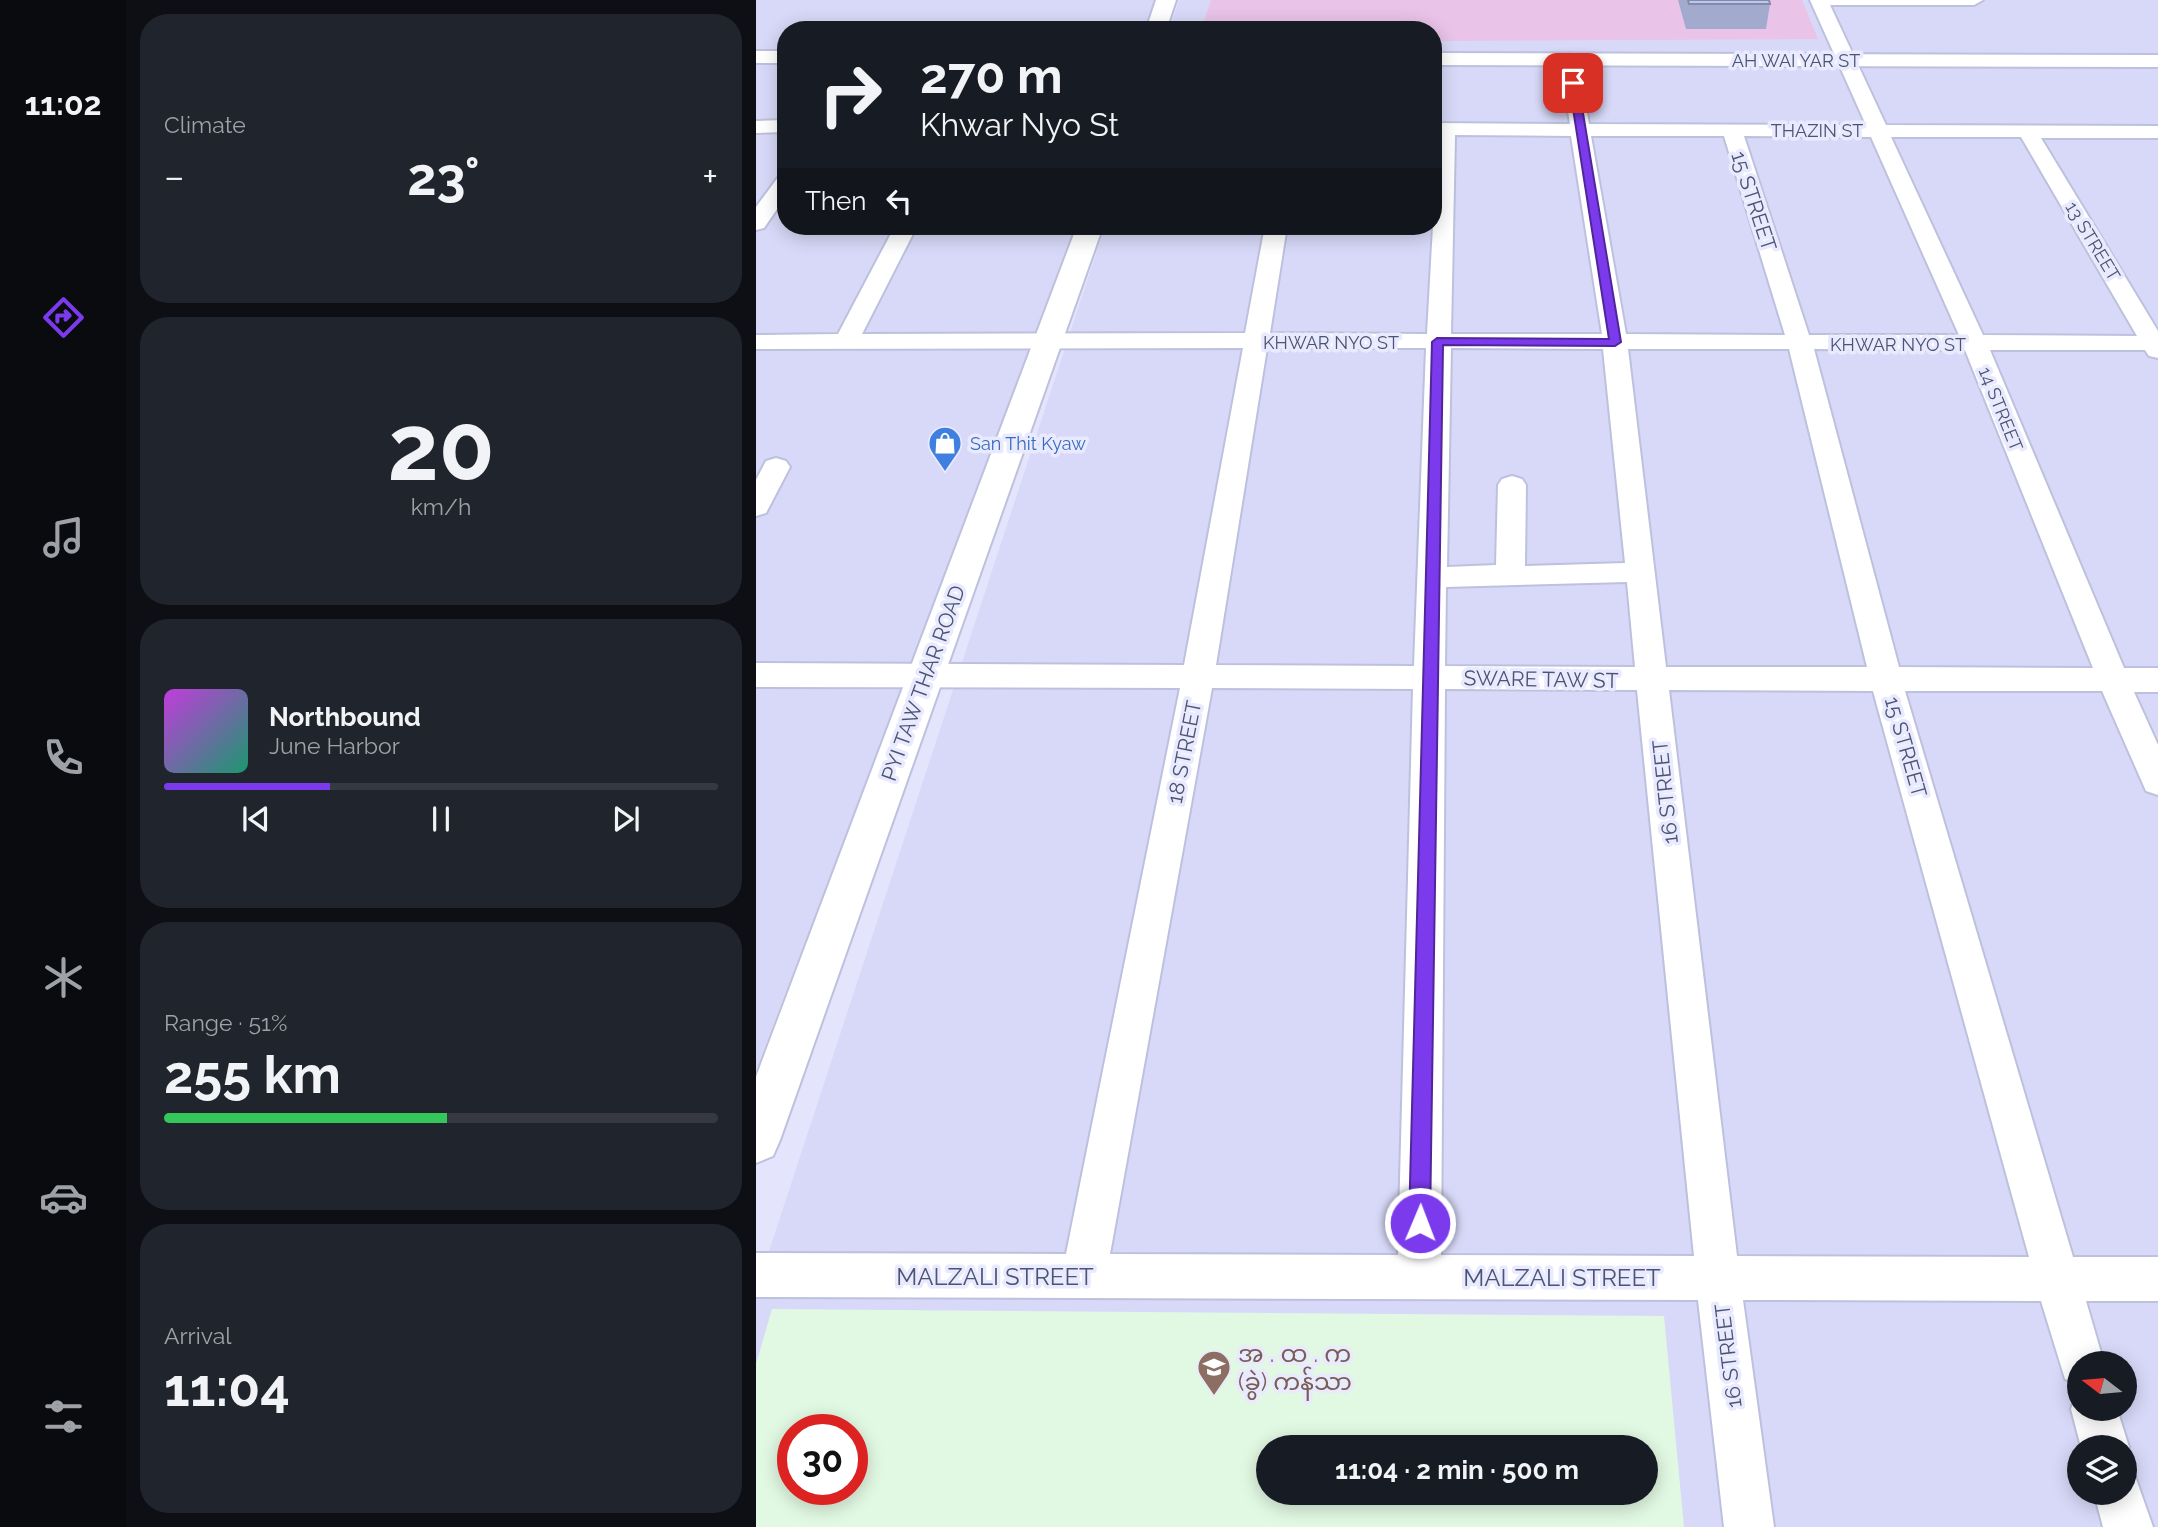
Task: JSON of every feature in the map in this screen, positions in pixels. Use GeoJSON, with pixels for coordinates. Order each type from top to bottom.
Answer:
{"type":"FeatureCollection","features":[{"type":"Feature","properties":{"kind":"street"},"geometry":{"type":"LineString","coordinates":[[1159,21],[1167,0]]}},
{"type":"Feature","properties":{"kind":"street"},"geometry":{"type":"LineString","coordinates":[[1819,0],[1973,0]]}},
{"type":"Feature","properties":{"kind":"street","name":"14 STREET"},"geometry":{"type":"LineString","coordinates":[[1819,0],[1975,344],[2113,680],[2158,782]]}},
{"type":"Feature","properties":{"kind":"street"},"geometry":{"type":"LineString","coordinates":[[756,57],[777,57]]}},
{"type":"Feature","properties":{"kind":"street","name":"AH WAI YAR ST"},"geometry":{"type":"LineString","coordinates":[[1442,59],[2158,61]]}},
{"type":"Feature","properties":{"kind":"street","name":"16 STREET"},"geometry":{"type":"LineString","coordinates":[[1569,60],[1615,342],[1718,1278],[1749,1527]]}},
{"type":"Feature","properties":{"kind":"street"},"geometry":{"type":"LineString","coordinates":[[756,127],[777,126]]}},
{"type":"Feature","properties":{"kind":"street","name":"THAZIN ST"},"geometry":{"type":"LineString","coordinates":[[1442,129],[2158,132]]}},
{"type":"Feature","properties":{"kind":"street","name":"15 STREET"},"geometry":{"type":"LineString","coordinates":[[1732,131],[1800,344],[1886,679],[2078,1351]]}},
{"type":"Feature","properties":{"kind":"street","name":"13 STREET"},"geometry":{"type":"LineString","coordinates":[[2028,132],[2156,346]]}},
{"type":"Feature","properties":{"kind":"street"},"geometry":{"type":"LineString","coordinates":[[756,223],[777,193]]}},
{"type":"Feature","properties":{"kind":"street"},"geometry":{"type":"LineString","coordinates":[[845,343],[901,235]]}},
{"type":"Feature","properties":{"kind":"street","name":"PYI TAW THAR ROAD"},"geometry":{"type":"LineString","coordinates":[[756,1140],[1087,235]]}},
{"type":"Feature","properties":{"kind":"street","name":"18 STREET"},"geometry":{"type":"LineString","coordinates":[[1084,1276],[1198,677],[1274,235]]}},
{"type":"Feature","properties":{"kind":"street"},"geometry":{"type":"LineString","coordinates":[[1419,1277],[1438,235]]}},
{"type":"Feature","properties":{"kind":"street","name":"KHWAR NYO ST"},"geometry":{"type":"LineString","coordinates":[[756,342],[1615,342],[2156,346]]}},
{"type":"Feature","properties":{"kind":"street"},"geometry":{"type":"LineString","coordinates":[[756,507],[776,467]]}},
{"type":"Feature","properties":{"kind":"street"},"geometry":{"type":"LineString","coordinates":[[1500,577],[1510,569],[1512,560],[1512,485]]}},
{"type":"Feature","properties":{"kind":"street"},"geometry":{"type":"LineString","coordinates":[[1433,577],[1641,572]]}},
{"type":"Feature","properties":{"kind":"street","name":"SWARE TAW ST"},"geometry":{"type":"LineString","coordinates":[[756,675],[2158,680]]}},
{"type":"Feature","properties":{"kind":"street","name":"MALZALI STREET"},"geometry":{"type":"LineString","coordinates":[[756,1275],[2158,1279]]}},
{"type":"Feature","properties":{"kind":"street"},"geometry":{"type":"LineString","coordinates":[[2122,1505],[2128,1527]]}},
{"type":"Feature","properties":{"kind":"shaded area"},"geometry":{"type":"Polygon","coordinates":[[[756,0],[1162,0],[1154,21],[777,21],[777,235],[1075,235],[756,1070],[756,0]]]}},
{"type":"Feature","properties":{"kind":"shaded area"},"geometry":{"type":"Polygon","coordinates":[[[1179,0],[2158,0],[2158,1527],[756,1527],[756,1291],[1102,235],[1442,235],[1442,21],[1172,21],[1179,0]]]}},
{"type":"Feature","properties":{"kind":"shaded area"},"geometry":{"type":"Polygon","coordinates":[[[1211,0],[1802,0],[1818,39],[1442,41],[1442,21],[1204,21],[1211,0]]]}},
{"type":"Feature","properties":{"kind":"shaded area","name":"အ . ထ . က (ခွဲ) ကန်သာ"},"geometry":{"type":"Polygon","coordinates":[[[772,1309],[1664,1316],[1684,1527],[756,1527],[756,1364],[772,1309]]]}},
{"type":"Feature","properties":{"kind":"building"},"geometry":{"type":"Polygon","coordinates":[[[1688,0],[1769,0],[1770,4],[1689,4],[1688,0]]]}},
{"type":"Feature","properties":{"kind":"place","name":"San Thit Kyaw"},"geometry":{"type":"Point","coordinates":[945,473]}},
{"type":"Feature","properties":{"kind":"place","name":"အ . ထ . က (ခွဲ) ကန်သာ"},"geometry":{"type":"Point","coordinates":[1214,1397]}},
{"type":"Feature","properties":{"kind":"route"},"geometry":{"type":"LineString","coordinates":[[1420,1223],[1437,342],[1615,342],[1573,83]]}}]}
